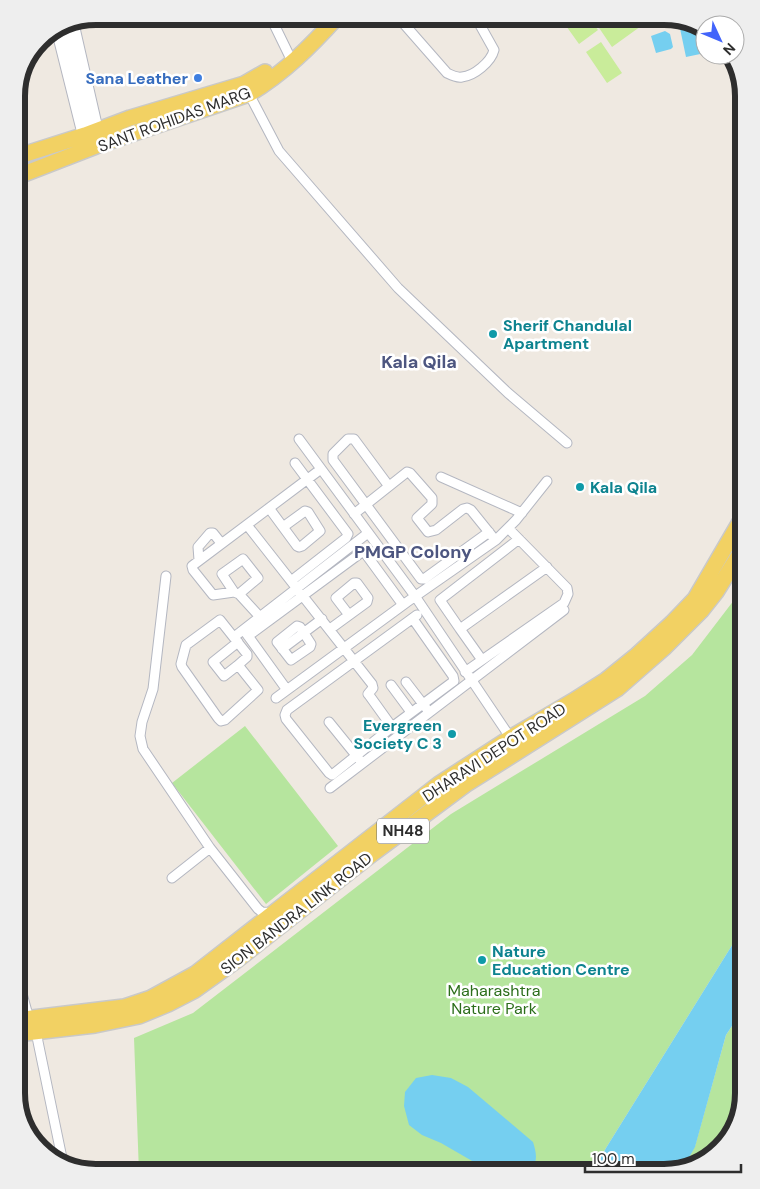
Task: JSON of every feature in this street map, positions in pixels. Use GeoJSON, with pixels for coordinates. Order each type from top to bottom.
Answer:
{"type":"FeatureCollection","features":[{"type":"Feature","properties":{"kind":"main road","name":"SANT ROHIDAS MARG"},"geometry":{"type":"LineString","coordinates":[[247,89],[257,78],[289,55],[319,25]]}},
{"type":"Feature","properties":{"kind":"main road","name":"SANT ROHIDAS MARG"},"geometry":{"type":"LineString","coordinates":[[25,172],[130,118],[247,89],[271,80],[301,55],[329,25]]}},
{"type":"Feature","properties":{"kind":"main road"},"geometry":{"type":"LineString","coordinates":[[73,29],[92,137]]}},
{"type":"Feature","properties":{"kind":"main road"},"geometry":{"type":"LineString","coordinates":[[60,35],[92,137]]}},
{"type":"Feature","properties":{"kind":"main road","name":"SANT ROHIDAS MARG"},"geometry":{"type":"LineString","coordinates":[[25,155],[92,137]]}},
{"type":"Feature","properties":{"kind":"main road","name":"DHARAVI DEPOT ROAD"},"geometry":{"type":"LineString","coordinates":[[27,1024],[124,1007],[151,998],[195,974],[278,918],[439,784],[510,738],[606,680],[655,640],[694,599],[735,530]]}},
{"type":"Feature","properties":{"kind":"main road","name":"SION BANDRA LINK ROAD"},"geometry":{"type":"LineString","coordinates":[[278,918],[458,791],[617,689],[702,611],[735,561]]}},
{"type":"Feature","properties":{"kind":"street"},"geometry":{"type":"LineString","coordinates":[[274,25],[289,55]]}},
{"type":"Feature","properties":{"kind":"street"},"geometry":{"type":"LineString","coordinates":[[405,25],[447,73],[462,77],[473,74],[489,59],[494,50],[480,25]]}},
{"type":"Feature","properties":{"kind":"street"},"geometry":{"type":"LineString","coordinates":[[247,89],[279,151],[398,288],[502,387],[567,443]]}},
{"type":"Feature","properties":{"kind":"street"},"geometry":{"type":"LineString","coordinates":[[299,439],[415,596],[518,751]]}},
{"type":"Feature","properties":{"kind":"street"},"geometry":{"type":"LineString","coordinates":[[388,485],[354,439],[348,439],[333,453],[332,458],[421,579],[424,579],[489,532]]}},
{"type":"Feature","properties":{"kind":"street"},"geometry":{"type":"LineString","coordinates":[[295,463],[348,532],[340,549]]}},
{"type":"Feature","properties":{"kind":"street"},"geometry":{"type":"LineString","coordinates":[[260,617],[236,593],[218,596],[209,592],[192,566],[321,469]]}},
{"type":"Feature","properties":{"kind":"street"},"geometry":{"type":"LineString","coordinates":[[354,514],[406,472],[410,473],[432,498],[432,504],[417,518],[428,532],[436,530],[467,508],[471,510],[496,540]]}},
{"type":"Feature","properties":{"kind":"street"},"geometry":{"type":"LineString","coordinates":[[441,477],[522,513]]}},
{"type":"Feature","properties":{"kind":"street"},"geometry":{"type":"LineString","coordinates":[[276,698],[403,604],[496,540],[522,513],[547,481]]}},
{"type":"Feature","properties":{"kind":"street"},"geometry":{"type":"LineString","coordinates":[[270,508],[283,527]]}},
{"type":"Feature","properties":{"kind":"street"},"geometry":{"type":"LineString","coordinates":[[246,525],[372,684],[373,688],[368,694],[392,727]]}},
{"type":"Feature","properties":{"kind":"street"},"geometry":{"type":"LineString","coordinates":[[465,672],[564,604],[567,600],[567,588],[508,528]]}},
{"type":"Feature","properties":{"kind":"street"},"geometry":{"type":"LineString","coordinates":[[199,560],[198,548],[210,533],[214,533],[222,543]]}},
{"type":"Feature","properties":{"kind":"street"},"geometry":{"type":"LineString","coordinates":[[238,665],[258,689],[258,692],[225,720],[221,720],[212,711],[182,667],[181,664],[186,645],[217,621],[222,621],[236,639],[248,655],[224,676],[213,662],[236,639],[285,603],[297,588],[340,549],[368,533]]}},
{"type":"Feature","properties":{"kind":"street"},"geometry":{"type":"LineString","coordinates":[[482,660],[440,603],[440,600],[519,539]]}},
{"type":"Feature","properties":{"kind":"street"},"geometry":{"type":"LineString","coordinates":[[340,549],[350,561]]}},
{"type":"Feature","properties":{"kind":"street"},"geometry":{"type":"LineString","coordinates":[[310,578],[350,561],[362,552],[365,553],[403,604]]}},
{"type":"Feature","properties":{"kind":"street"},"geometry":{"type":"LineString","coordinates":[[460,629],[547,567]]}},
{"type":"Feature","properties":{"kind":"street"},"geometry":{"type":"LineString","coordinates":[[166,576],[153,689],[142,722],[140,736],[143,749],[210,848],[258,909],[278,918]]}},
{"type":"Feature","properties":{"kind":"street"},"geometry":{"type":"LineString","coordinates":[[246,633],[260,617],[285,603]]}},
{"type":"Feature","properties":{"kind":"street"},"geometry":{"type":"LineString","coordinates":[[413,619],[454,678],[452,684],[426,708],[359,759],[334,774],[330,774],[286,719],[286,710],[424,610]]}},
{"type":"Feature","properties":{"kind":"street"},"geometry":{"type":"LineString","coordinates":[[330,788],[392,727],[412,712],[426,708],[472,681],[564,610]]}},
{"type":"Feature","properties":{"kind":"street"},"geometry":{"type":"LineString","coordinates":[[330,629],[349,615]]}},
{"type":"Feature","properties":{"kind":"street"},"geometry":{"type":"LineString","coordinates":[[304,632],[311,644],[291,660],[282,648],[304,632],[322,619]]}},
{"type":"Feature","properties":{"kind":"street"},"geometry":{"type":"LineString","coordinates":[[246,633],[287,690]]}},
{"type":"Feature","properties":{"kind":"street"},"geometry":{"type":"LineString","coordinates":[[406,682],[426,708]]}},
{"type":"Feature","properties":{"kind":"street"},"geometry":{"type":"LineString","coordinates":[[391,685],[412,712]]}},
{"type":"Feature","properties":{"kind":"street"},"geometry":{"type":"LineString","coordinates":[[329,722],[359,759]]}},
{"type":"Feature","properties":{"kind":"street"},"geometry":{"type":"LineString","coordinates":[[172,878],[210,848]]}},
{"type":"Feature","properties":{"kind":"street"},"geometry":{"type":"LineString","coordinates":[[27,1024],[61,1154]]}},
{"type":"Feature","properties":{"kind":"green space"},"geometry":{"type":"Polygon","coordinates":[[[565,25],[594,25],[598,30],[579,44],[565,25]]]}},
{"type":"Feature","properties":{"kind":"green space"},"geometry":{"type":"Polygon","coordinates":[[[597,25],[643,25],[612,47],[597,25]]]}},
{"type":"Feature","properties":{"kind":"green space"},"geometry":{"type":"Polygon","coordinates":[[[601,42],[622,73],[607,83],[586,52],[601,42]]]}},
{"type":"Feature","properties":{"kind":"green space","name":"Maharashtra Nature Park"},"geometry":{"type":"Polygon","coordinates":[[[735,599],[735,940],[597,1164],[139,1164],[134,1038],[193,1013],[451,814],[645,696],[692,655],[735,599]]]}},
{"type":"Feature","properties":{"kind":"green space"},"geometry":{"type":"Polygon","coordinates":[[[245,726],[338,846],[266,904],[172,783],[245,726]]]}},
{"type":"Feature","properties":{"kind":"green space"},"geometry":{"type":"Polygon","coordinates":[[[735,1022],[735,1093],[733,1111],[728,1124],[717,1140],[703,1152],[687,1160],[695,1146],[726,1035],[735,1022]]]}},
{"type":"Feature","properties":{"kind":"water"},"geometry":{"type":"Polygon","coordinates":[[[680,27],[695,32],[695,55],[686,57],[680,27]]]}},
{"type":"Feature","properties":{"kind":"water"},"geometry":{"type":"Polygon","coordinates":[[[665,31],[670,34],[673,47],[656,53],[651,36],[665,31]]]}},
{"type":"Feature","properties":{"kind":"water"},"geometry":{"type":"Polygon","coordinates":[[[735,940],[735,1022],[726,1035],[695,1147],[688,1160],[664,1164],[597,1164],[735,940]]]}},
{"type":"Feature","properties":{"kind":"water"},"geometry":{"type":"Polygon","coordinates":[[[432,1075],[451,1078],[468,1087],[533,1142],[536,1158],[534,1164],[477,1164],[441,1143],[422,1135],[409,1125],[404,1106],[405,1092],[416,1078],[432,1075]]]}},
{"type":"Feature","properties":{"kind":"place","name":"Sana Leather"},"geometry":{"type":"Point","coordinates":[198,78]}},
{"type":"Feature","properties":{"kind":"place","name":"Sherif Chandulal Apartment"},"geometry":{"type":"Point","coordinates":[493,334]}},
{"type":"Feature","properties":{"kind":"place","name":"Kala Qila"},"geometry":{"type":"Point","coordinates":[580,487]}},
{"type":"Feature","properties":{"kind":"place","name":"Evergreen Society C 3"},"geometry":{"type":"Point","coordinates":[452,734]}},
{"type":"Feature","properties":{"kind":"place","name":"Nature Education Centre"},"geometry":{"type":"Point","coordinates":[482,960]}},
{"type":"Feature","properties":{"kind":"district","name":"Kala Qila"},"geometry":{"type":"Point","coordinates":[419,362]}},
{"type":"Feature","properties":{"kind":"district","name":"PMGP Colony"},"geometry":{"type":"Point","coordinates":[413,552]}}]}
